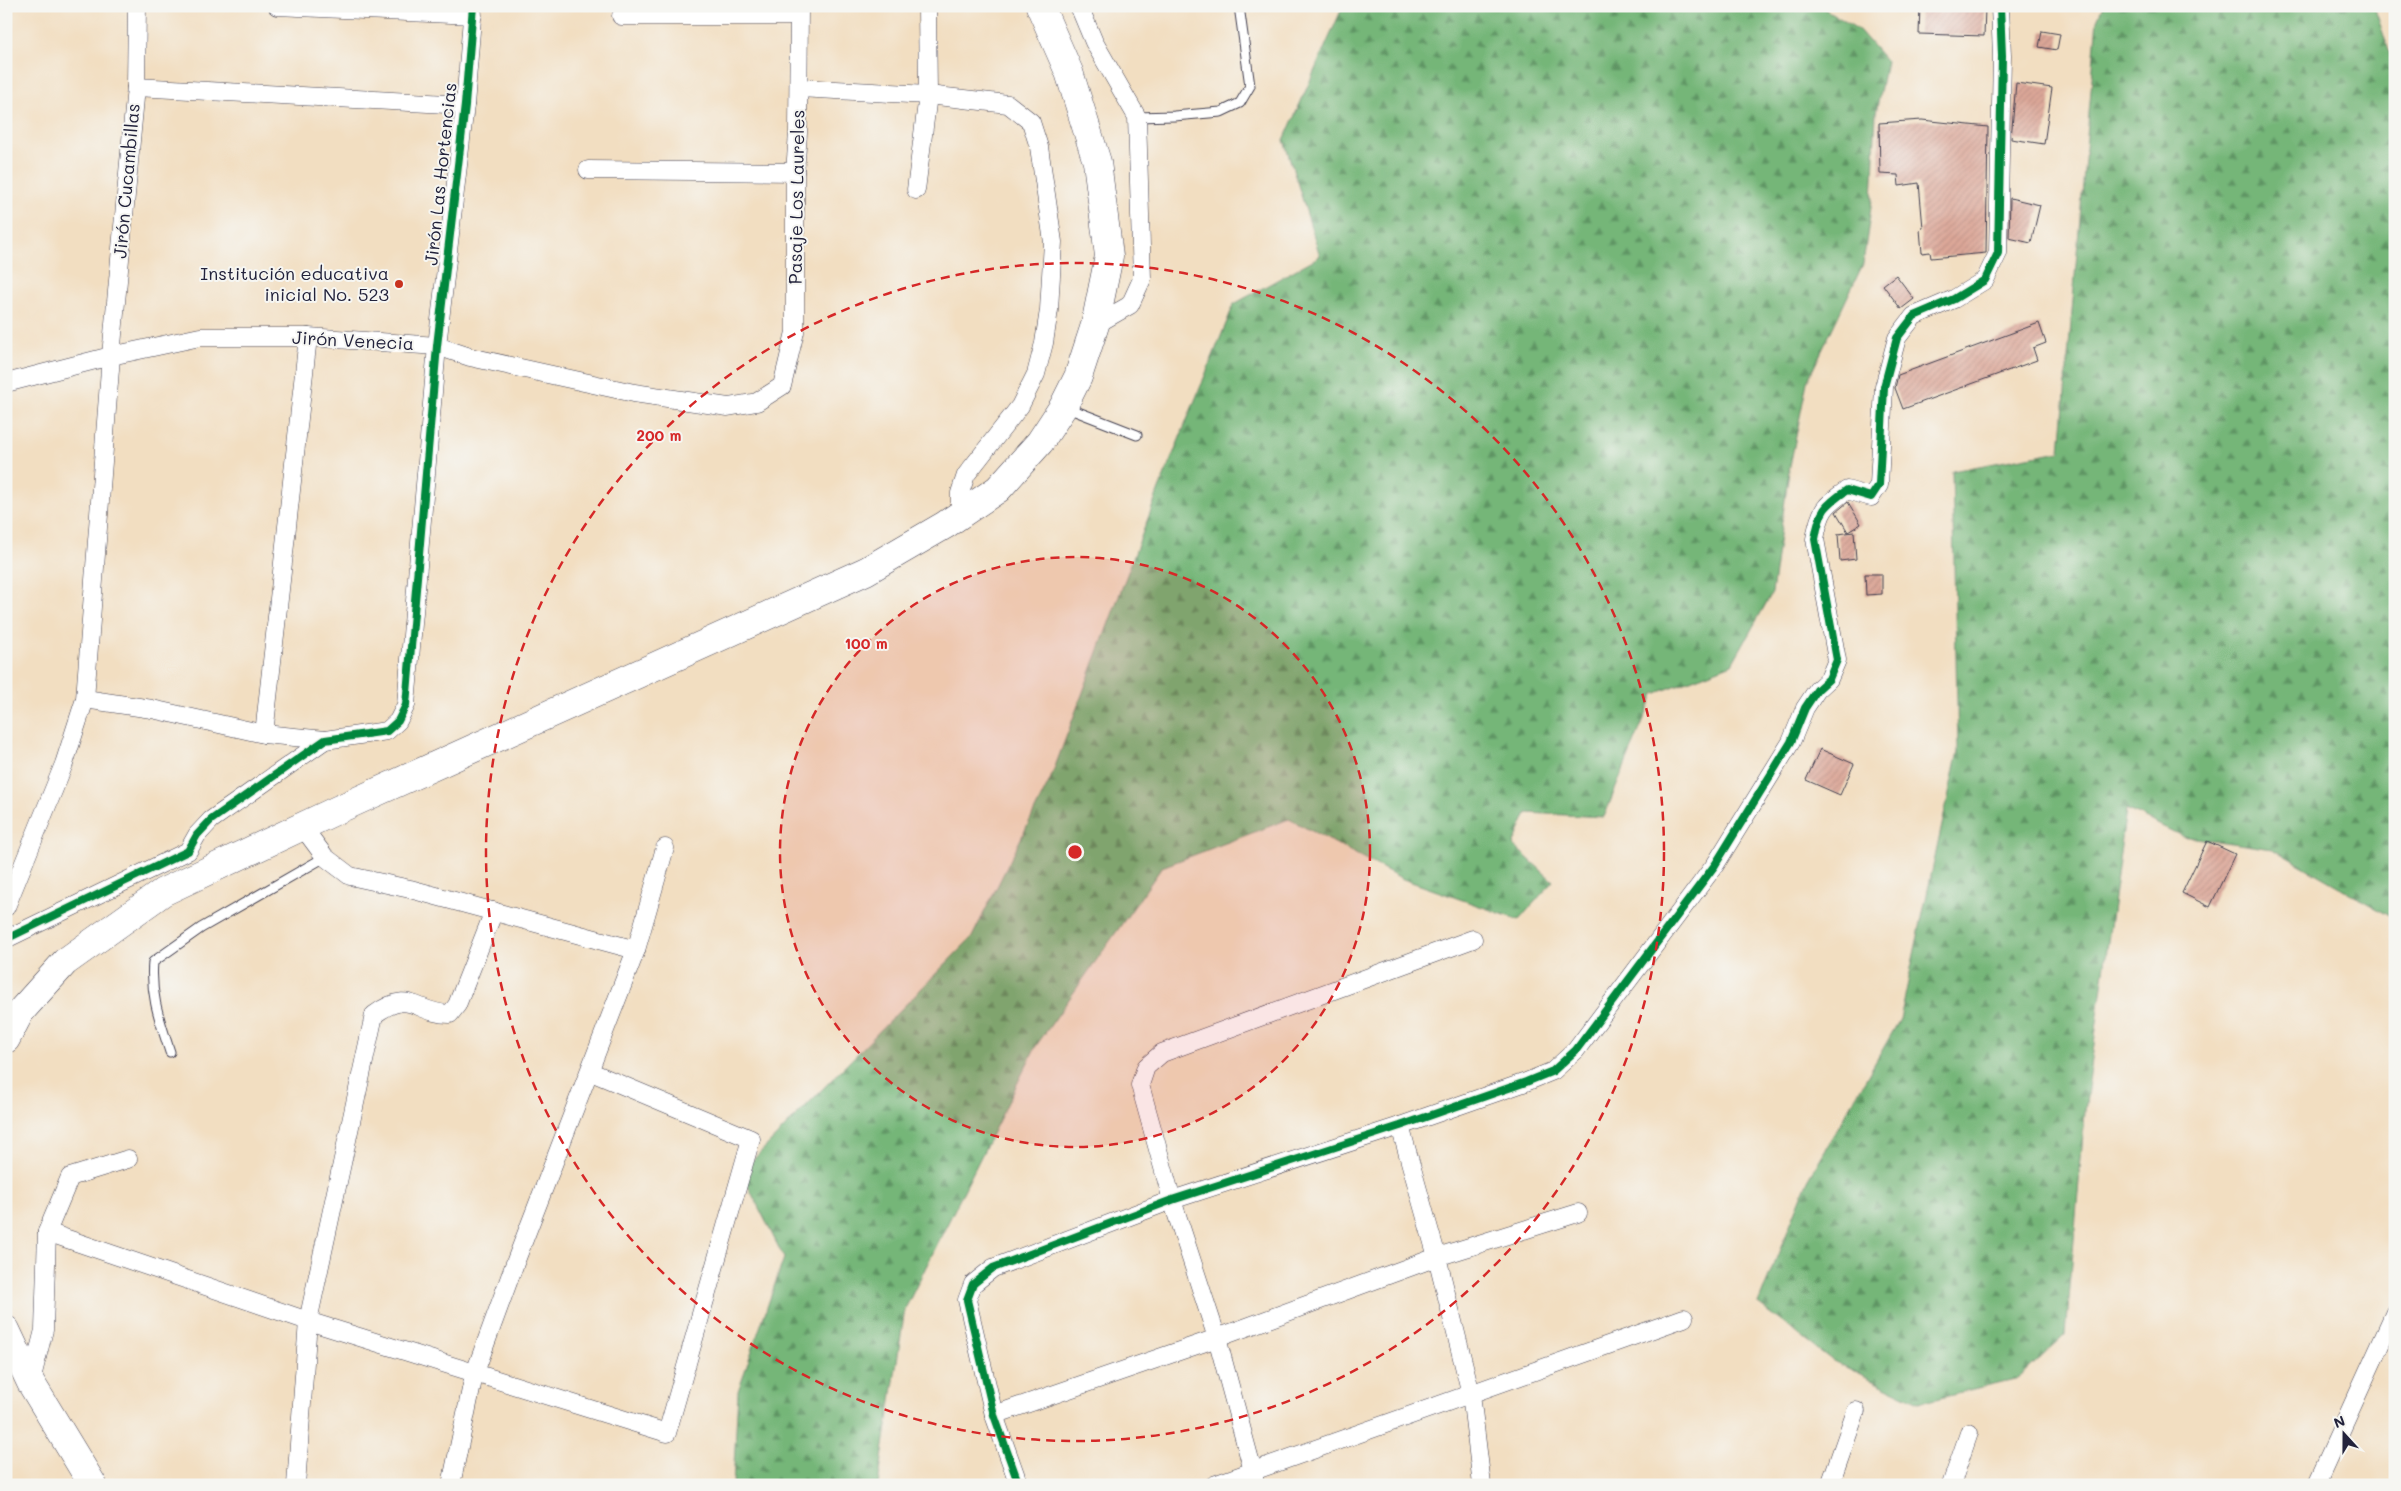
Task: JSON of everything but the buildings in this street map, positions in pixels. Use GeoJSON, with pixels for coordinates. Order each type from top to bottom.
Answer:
{"type":"FeatureCollection","features":[{"type":"Feature","properties":{"kind":"highway"},"geometry":{"type":"LineString","coordinates":[[6,1039],[20,1012],[66,962],[163,892],[302,826],[866,571],[960,515],[998,489],[1040,442],[1063,407],[1078,376],[1095,325],[1109,256],[1098,162],[1069,72],[1040,6]]}},
{"type":"Feature","properties":{"kind":"highway"},"geometry":{"type":"LineString","coordinates":[[6,1330],[20,1373],[93,1485]]}},
{"type":"Feature","properties":{"kind":"street","name":"Jirón Cucambillas"},"geometry":{"type":"LineString","coordinates":[[6,907],[64,764],[85,699],[111,356],[136,88],[137,6]]}},
{"type":"Feature","properties":{"kind":"street"},"geometry":{"type":"LineString","coordinates":[[277,6],[473,11]]}},
{"type":"Feature","properties":{"kind":"street"},"geometry":{"type":"LineString","coordinates":[[916,190],[928,95],[927,6]]}},
{"type":"Feature","properties":{"kind":"street"},"geometry":{"type":"LineString","coordinates":[[1079,6],[1094,42],[1137,116],[1142,279],[1130,306],[1095,325]]}},
{"type":"Feature","properties":{"kind":"street"},"geometry":{"type":"LineString","coordinates":[[1019,1485],[994,1415],[968,1300],[973,1284],[993,1268],[1172,1200],[1400,1126],[1553,1071],[1576,1050],[1715,865],[1791,742],[1805,708],[1817,690],[1830,679],[1835,670],[1837,660],[1815,538],[1818,521],[1826,505],[1847,490],[1870,497],[1879,485],[1884,387],[1897,338],[1914,316],[1954,298],[1985,280],[1998,253],[2002,56],[2000,6]]}},
{"type":"Feature","properties":{"kind":"street","name":"Jirón Las Hortencias"},"geometry":{"type":"LineString","coordinates":[[325,740],[387,731],[398,721],[406,705],[437,346],[465,105],[473,11]]}},
{"type":"Feature","properties":{"kind":"street"},"geometry":{"type":"LineString","coordinates":[[621,16],[799,11]]}},
{"type":"Feature","properties":{"kind":"street","name":"Pasaje Los Laureles"},"geometry":{"type":"LineString","coordinates":[[782,386],[795,332],[799,11]]}},
{"type":"Feature","properties":{"kind":"street"},"geometry":{"type":"LineString","coordinates":[[136,88],[465,105]]}},
{"type":"Feature","properties":{"kind":"street"},"geometry":{"type":"LineString","coordinates":[[799,88],[928,95],[1008,104],[1031,122],[1039,146],[1053,242],[1049,310],[1036,374],[1020,406],[966,475],[960,493],[960,515]]}},
{"type":"Feature","properties":{"kind":"street"},"geometry":{"type":"LineString","coordinates":[[588,170],[796,172]]}},
{"type":"Feature","properties":{"kind":"street","name":"Jirón Venecia"},"geometry":{"type":"LineString","coordinates":[[6,383],[111,356],[200,337],[308,337],[437,346],[470,357],[634,394],[728,407],[757,402],[782,386]]}},
{"type":"Feature","properties":{"kind":"street"},"geometry":{"type":"LineString","coordinates":[[264,734],[308,337]]}},
{"type":"Feature","properties":{"kind":"street"},"geometry":{"type":"LineString","coordinates":[[85,699],[152,709],[264,734],[325,740]]}},
{"type":"Feature","properties":{"kind":"street"},"geometry":{"type":"LineString","coordinates":[[6,939],[188,851],[197,835],[211,820],[325,740]]}},
{"type":"Feature","properties":{"kind":"street"},"geometry":{"type":"LineString","coordinates":[[302,826],[325,857],[350,876],[494,911],[636,950]]}},
{"type":"Feature","properties":{"kind":"street"},"geometry":{"type":"LineString","coordinates":[[451,1485],[474,1374],[515,1262],[591,1072],[636,950],[665,848]]}},
{"type":"Feature","properties":{"kind":"street"},"geometry":{"type":"LineString","coordinates":[[296,1485],[308,1321],[374,1015],[386,1006],[405,1001],[440,1014],[450,1014],[457,1005],[494,911]]}},
{"type":"Feature","properties":{"kind":"street"},"geometry":{"type":"LineString","coordinates":[[1254,1478],[1217,1338],[1172,1200],[1140,1085],[1146,1067],[1162,1053],[1473,939]]}},
{"type":"Feature","properties":{"kind":"street"},"geometry":{"type":"LineString","coordinates":[[47,1232],[308,1321],[667,1433],[751,1139],[591,1072]]}},
{"type":"Feature","properties":{"kind":"street"},"geometry":{"type":"LineString","coordinates":[[1400,1126],[1437,1257],[1471,1394],[1482,1485]]}},
{"type":"Feature","properties":{"kind":"street"},"geometry":{"type":"LineString","coordinates":[[20,1373],[44,1330],[47,1232],[70,1177],[128,1159]]}},
{"type":"Feature","properties":{"kind":"street"},"geometry":{"type":"LineString","coordinates":[[994,1415],[1217,1338],[1437,1257],[1578,1213]]}},
{"type":"Feature","properties":{"kind":"street"},"geometry":{"type":"LineString","coordinates":[[2316,1485],[2395,1312]]}},
{"type":"Feature","properties":{"kind":"street"},"geometry":{"type":"LineString","coordinates":[[1214,1485],[1254,1478],[1471,1394],[1684,1318]]}},
{"type":"Feature","properties":{"kind":"street"},"geometry":{"type":"LineString","coordinates":[[1830,1485],[1856,1411]]}},
{"type":"Feature","properties":{"kind":"street"},"geometry":{"type":"LineString","coordinates":[[1951,1485],[1969,1433]]}},
{"type":"Feature","properties":{"kind":"lane"},"geometry":{"type":"LineString","coordinates":[[1137,116],[1174,116],[1221,112],[1240,103],[1250,86],[1239,6]]}},
{"type":"Feature","properties":{"kind":"lane"},"geometry":{"type":"LineString","coordinates":[[1063,407],[1137,436]]}},
{"type":"Feature","properties":{"kind":"lane"},"geometry":{"type":"LineString","coordinates":[[170,1052],[154,1003],[151,982],[153,962],[201,928],[325,857]]}},
{"type":"Feature","properties":{"kind":"green space"},"geometry":{"type":"Polygon","coordinates":[[[1343,6],[1820,6],[1859,30],[1886,61],[1876,113],[1872,200],[1863,264],[1807,382],[1789,471],[1772,593],[1732,664],[1654,694],[1604,817],[1527,813],[1513,845],[1553,881],[1519,920],[1403,879],[1289,819],[1162,867],[1036,1046],[905,1309],[878,1485],[733,1485],[738,1391],[784,1258],[741,1172],[972,937],[1050,780],[1159,489],[1234,304],[1320,256],[1284,140],[1343,6]]]}},
{"type":"Feature","properties":{"kind":"green space"},"geometry":{"type":"Polygon","coordinates":[[[2103,6],[2374,6],[2395,69],[2395,919],[2273,849],[2182,836],[2126,809],[2085,1111],[2066,1334],[2019,1378],[1919,1402],[1833,1361],[1758,1304],[1808,1180],[1900,1019],[1958,751],[1952,471],[2060,451],[2097,20],[2103,6]]]}},
{"type":"Feature","properties":{"kind":"cycle path"},"geometry":{"type":"LineString","coordinates":[[6,939],[188,851],[197,835],[211,820],[325,740],[387,731],[398,721],[406,705],[437,346],[465,105],[473,6]]}},
{"type":"Feature","properties":{"kind":"cycle path"},"geometry":{"type":"LineString","coordinates":[[1019,1485],[994,1415],[967,1300],[973,1284],[993,1268],[1172,1200],[1400,1126],[1553,1071],[1576,1050],[1715,865],[1791,742],[1805,708],[1817,690],[1829,679],[1837,660],[1815,539],[1821,515],[1833,500],[1847,490],[1871,497],[1879,485],[1884,387],[1897,338],[1914,316],[1954,299],[1985,280],[1998,253],[2002,56],[2000,6]]}},
{"type":"Feature","properties":{"kind":"place","name":"Institución educativa inicial No. 523"},"geometry":{"type":"Point","coordinates":[399,284]}}]}
